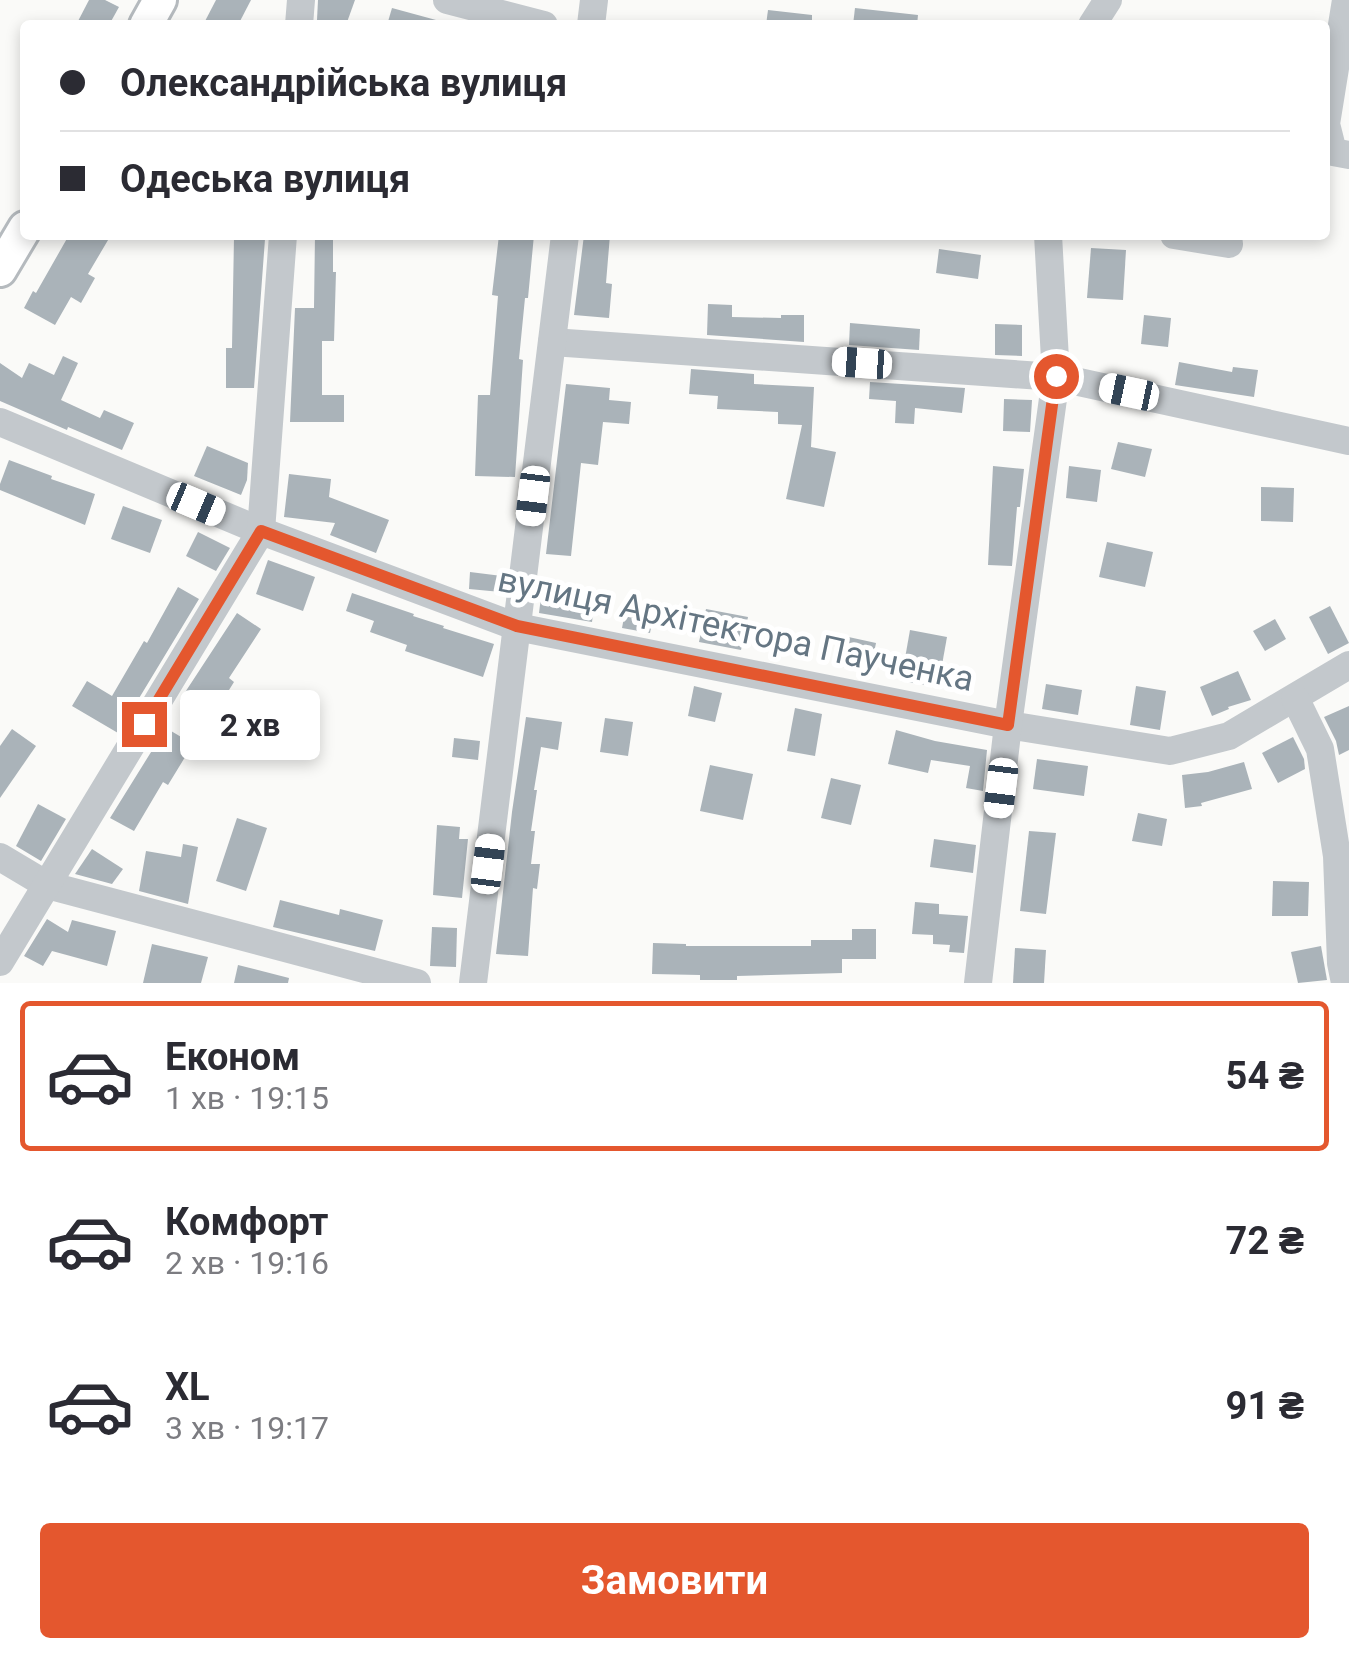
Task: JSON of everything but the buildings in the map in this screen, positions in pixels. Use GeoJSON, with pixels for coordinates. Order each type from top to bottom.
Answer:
{"type":"FeatureCollection","features":[{"type":"Feature","properties":{"kind":"main road"},"geometry":{"type":"LineString","coordinates":[[0,270],[20,236]]}},
{"type":"Feature","properties":{"kind":"street"},"geometry":{"type":"LineString","coordinates":[[448,0],[525,20]]}},
{"type":"Feature","properties":{"kind":"street"},"geometry":{"type":"LineString","coordinates":[[1330,99],[1346,0]]}},
{"type":"Feature","properties":{"kind":"street"},"geometry":{"type":"LineString","coordinates":[[1330,140],[1333,152],[1349,155]]}},
{"type":"Feature","properties":{"kind":"street"},"geometry":{"type":"LineString","coordinates":[[0,962],[261,531],[283,240]]}},
{"type":"Feature","properties":{"kind":"street"},"geometry":{"type":"LineString","coordinates":[[474,983],[564,240]]}},
{"type":"Feature","properties":{"kind":"street"},"geometry":{"type":"LineString","coordinates":[[978,983],[1008,725],[1056,376],[1048,240]]}},
{"type":"Feature","properties":{"kind":"street"},"geometry":{"type":"LineString","coordinates":[[1205,240],[1229,244]]}},
{"type":"Feature","properties":{"kind":"street"},"geometry":{"type":"LineString","coordinates":[[552,342],[1056,376],[1349,441]]}},
{"type":"Feature","properties":{"kind":"street","name":"вулиця Архітектора Паученка"},"geometry":{"type":"LineString","coordinates":[[0,422],[261,531],[517,626],[1008,725],[1170,750],[1229,736],[1349,665]]}},
{"type":"Feature","properties":{"kind":"street"},"geometry":{"type":"LineString","coordinates":[[1295,698],[1320,749],[1336,856],[1345,983]]}},
{"type":"Feature","properties":{"kind":"street"},"geometry":{"type":"LineString","coordinates":[[0,857],[46,885],[417,983]]}},
{"type":"Feature","properties":{"kind":"route"},"geometry":{"type":"LineString","coordinates":[[144,724],[261,531],[517,626],[1008,725],[1056,376]]}}]}
